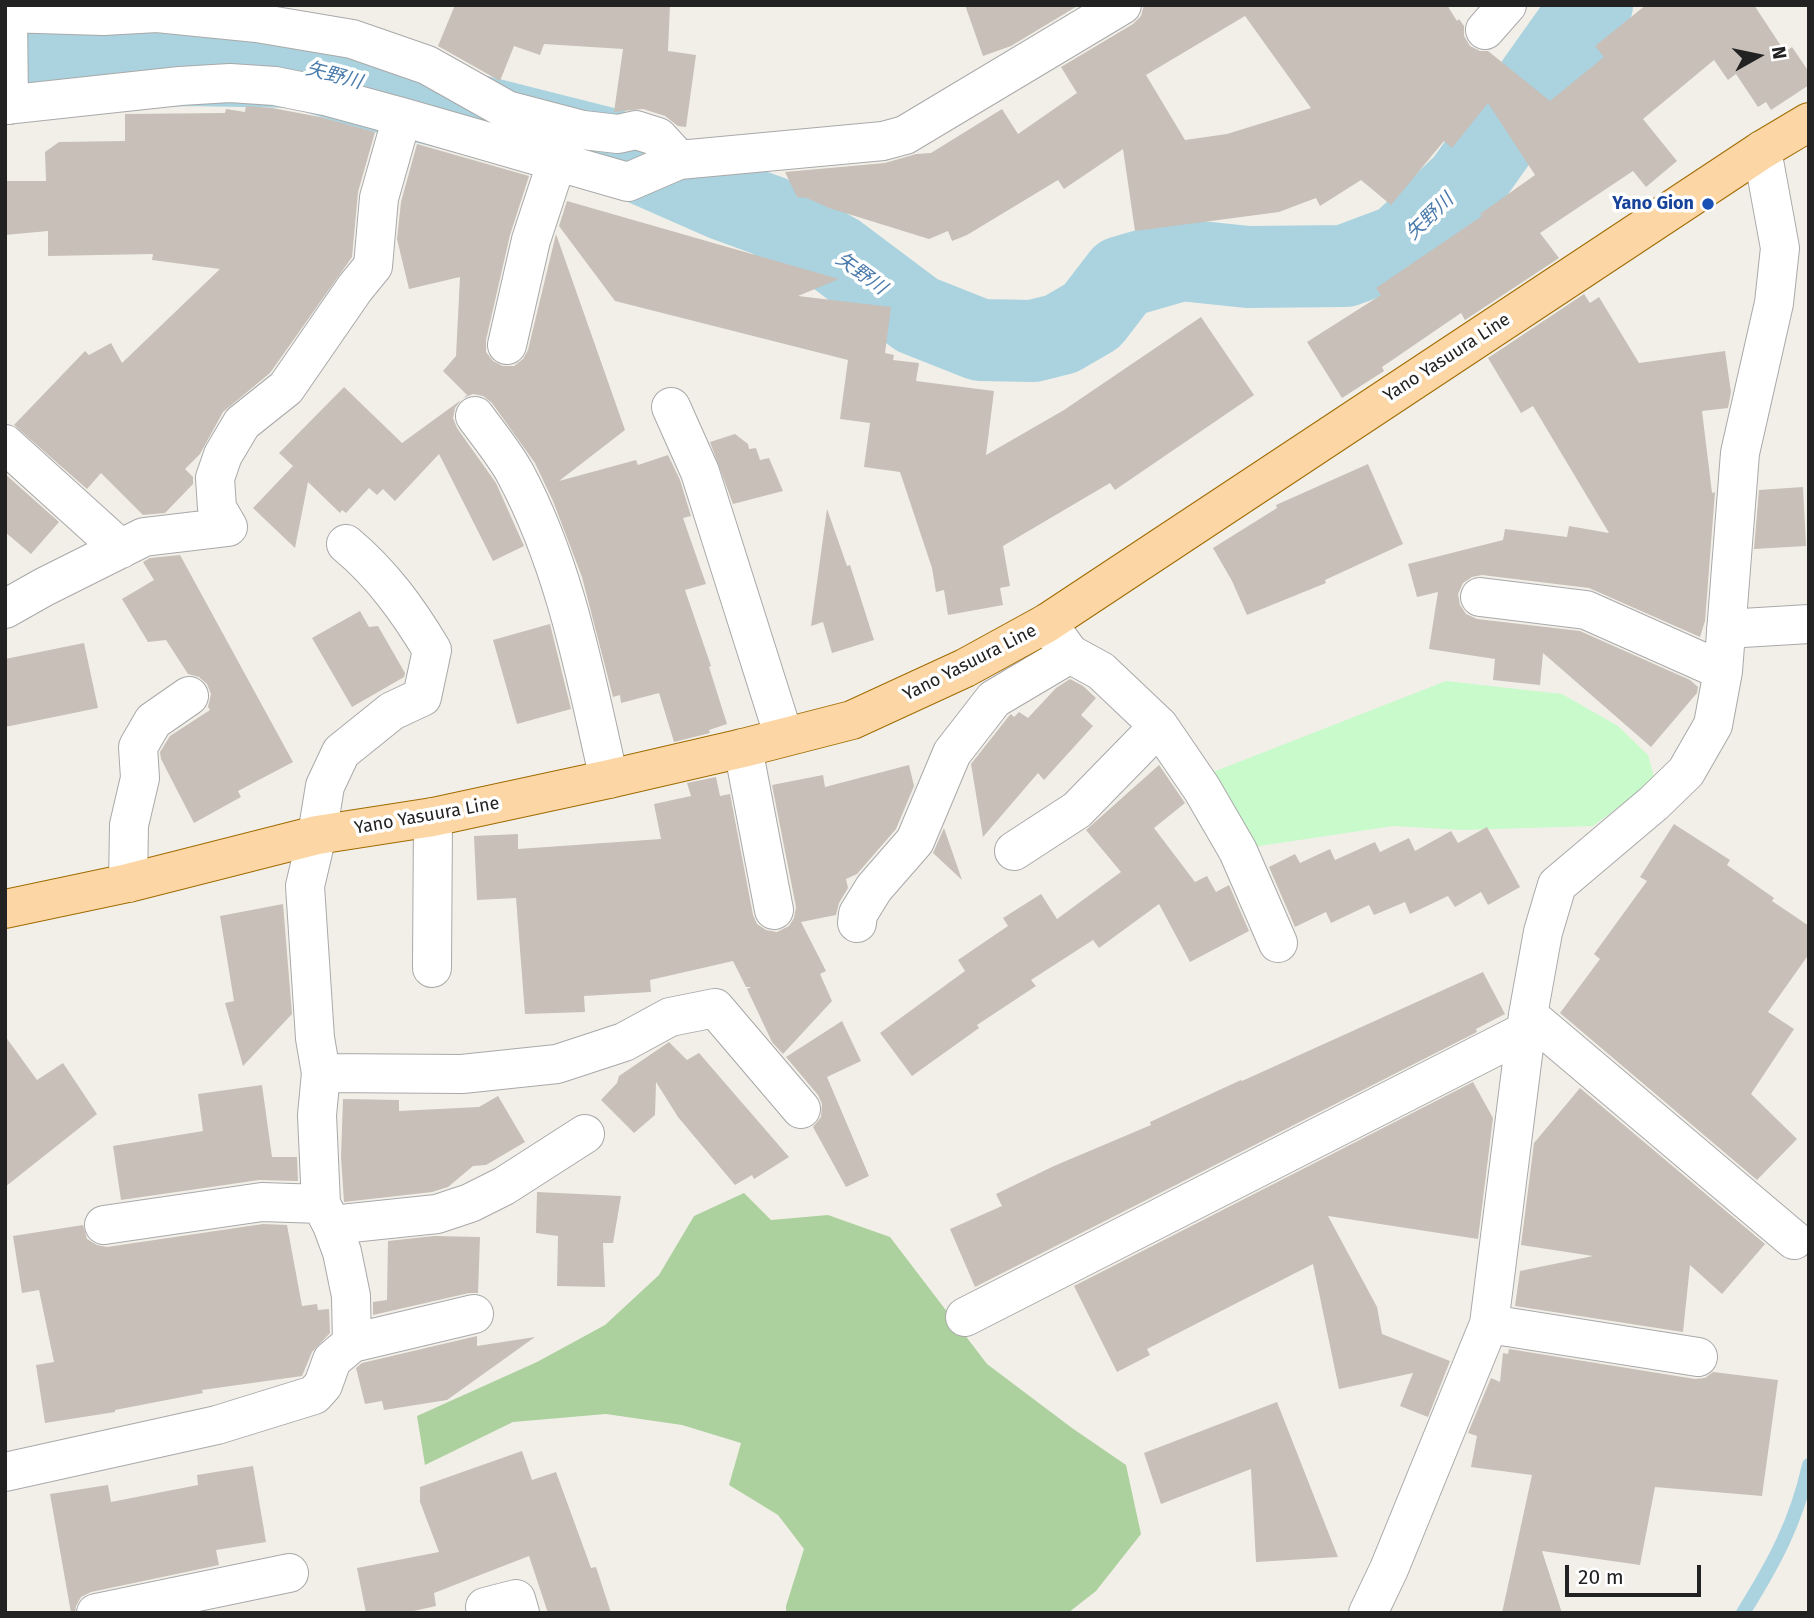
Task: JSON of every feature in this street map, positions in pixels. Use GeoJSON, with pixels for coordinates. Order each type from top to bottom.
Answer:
{"type":"FeatureCollection","features":[{"type":"Feature","properties":{"kind":"main road","name":"Yano Yasuura Line"},"geometry":{"type":"LineString","coordinates":[[5,909],[128,883],[317,835],[433,817],[609,779],[852,720],[965,668],[1047,623],[1762,150],[1809,122]]}},
{"type":"Feature","properties":{"kind":"street"},"geometry":{"type":"LineString","coordinates":[[678,160],[658,138],[636,130],[618,134],[583,130],[507,110],[427,65],[352,39],[257,23],[157,13],[7,26],[8,100],[230,83],[275,86],[325,96],[628,182],[678,160],[883,141],[905,135],[1122,5]]}},
{"type":"Feature","properties":{"kind":"street"},"geometry":{"type":"LineString","coordinates":[[5,609],[144,537],[228,527],[217,508],[215,478],[223,454],[242,423],[286,388],[373,266],[379,198],[402,117]]}},
{"type":"Feature","properties":{"kind":"street"},"geometry":{"type":"LineString","coordinates":[[1368,1613],[1389,1569],[1489,1324],[1527,1023],[1543,932],[1557,885],[1654,803],[1686,772],[1713,725],[1723,670],[1740,453],[1774,303],[1780,248],[1762,150]]}},
{"type":"Feature","properties":{"kind":"street"},"geometry":{"type":"LineString","coordinates":[[507,345],[531,240],[557,161]]}},
{"type":"Feature","properties":{"kind":"street"},"geometry":{"type":"LineString","coordinates":[[671,407],[700,472],[785,737]]}},
{"type":"Feature","properties":{"kind":"street"},"geometry":{"type":"LineString","coordinates":[[475,416],[514,472],[550,552],[567,603],[609,779]]}},
{"type":"Feature","properties":{"kind":"street"},"geometry":{"type":"LineString","coordinates":[[5,444],[121,549]]}},
{"type":"Feature","properties":{"kind":"street"},"geometry":{"type":"LineString","coordinates":[[346,544],[368,562],[407,609],[432,650],[422,697],[392,711],[341,752],[325,786],[305,886],[315,1038],[321,1073],[317,1115],[326,1214],[342,1252],[351,1296],[352,1343]]}},
{"type":"Feature","properties":{"kind":"street"},"geometry":{"type":"LineString","coordinates":[[1480,597],[1586,610],[1723,670]]}},
{"type":"Feature","properties":{"kind":"street"},"geometry":{"type":"LineString","coordinates":[[1047,623],[1070,654],[1101,671],[1159,726],[1202,789],[1238,851],[1278,943]]}},
{"type":"Feature","properties":{"kind":"street"},"geometry":{"type":"LineString","coordinates":[[1726,629],[1809,624]]}},
{"type":"Feature","properties":{"kind":"street"},"geometry":{"type":"LineString","coordinates":[[857,923],[858,914],[874,888],[915,841],[952,753],[994,699],[1070,654]]}},
{"type":"Feature","properties":{"kind":"street"},"geometry":{"type":"LineString","coordinates":[[128,883],[129,825],[140,778],[138,747],[153,721],[189,696]]}},
{"type":"Feature","properties":{"kind":"street"},"geometry":{"type":"LineString","coordinates":[[1014,851],[1077,810],[1159,726]]}},
{"type":"Feature","properties":{"kind":"street"},"geometry":{"type":"LineString","coordinates":[[743,748],[774,910]]}},
{"type":"Feature","properties":{"kind":"street"},"geometry":{"type":"LineString","coordinates":[[432,968],[433,817]]}},
{"type":"Feature","properties":{"kind":"street"},"geometry":{"type":"LineString","coordinates":[[321,1073],[462,1074],[557,1064],[624,1042],[670,1017],[715,1008],[801,1109]]}},
{"type":"Feature","properties":{"kind":"street"},"geometry":{"type":"LineString","coordinates":[[1527,1023],[1794,1240]]}},
{"type":"Feature","properties":{"kind":"street"},"geometry":{"type":"LineString","coordinates":[[965,1317],[1527,1023]]}},
{"type":"Feature","properties":{"kind":"street"},"geometry":{"type":"LineString","coordinates":[[104,1225],[262,1202],[326,1214],[437,1214],[470,1203],[504,1186],[585,1134]]}},
{"type":"Feature","properties":{"kind":"street"},"geometry":{"type":"LineString","coordinates":[[5,1472],[217,1425],[314,1395],[323,1385],[332,1360],[352,1343],[474,1314]]}},
{"type":"Feature","properties":{"kind":"street"},"geometry":{"type":"LineString","coordinates":[[1489,1324],[1698,1357]]}},
{"type":"Feature","properties":{"kind":"street"},"geometry":{"type":"LineString","coordinates":[[96,1613],[289,1573]]}},
{"type":"Feature","properties":{"kind":"green space"},"geometry":{"type":"Polygon","coordinates":[[[1446,681],[1562,694],[1618,726],[1648,755],[1655,780],[1593,826],[1462,830],[1393,826],[1253,847],[1213,772],[1446,681]]]}},
{"type":"Feature","properties":{"kind":"green space"},"geometry":{"type":"Polygon","coordinates":[[[744,1193],[771,1220],[828,1215],[890,1237],[987,1364],[1126,1465],[1141,1534],[1096,1591],[1068,1613],[786,1613],[804,1549],[778,1515],[729,1485],[741,1443],[682,1425],[606,1414],[513,1422],[425,1465],[417,1416],[537,1362],[605,1325],[659,1275],[694,1216],[744,1193]]]}},
{"type":"Feature","properties":{"kind":"building"},"geometry":{"type":"Polygon","coordinates":[[[455,5],[670,5],[668,51],[696,55],[686,127],[678,126],[665,116],[643,109],[614,112],[623,49],[544,44],[540,55],[514,46],[500,81],[438,46],[455,5]]]}},
{"type":"Feature","properties":{"kind":"building"},"geometry":{"type":"Polygon","coordinates":[[[965,5],[1079,5],[1011,46],[983,56],[965,5]]]}},
{"type":"Feature","properties":{"kind":"building"},"geometry":{"type":"Polygon","coordinates":[[[1144,5],[1447,5],[1457,21],[1459,19],[1464,26],[1464,36],[1470,46],[1480,51],[1488,51],[1550,101],[1604,57],[1595,46],[1646,5],[1754,5],[1785,52],[1792,47],[1809,72],[1809,85],[1771,110],[1766,102],[1758,107],[1736,74],[1728,80],[1714,60],[1643,119],[1677,161],[1646,187],[1633,171],[1540,233],[1559,258],[1465,320],[1461,313],[1382,367],[1384,371],[1342,398],[1307,342],[1381,295],[1376,288],[1482,216],[1480,214],[1535,175],[1488,103],[1452,148],[1444,141],[1391,205],[1361,180],[1320,206],[1316,198],[1279,212],[1135,231],[1123,149],[1064,189],[1058,180],[967,235],[952,241],[948,231],[929,239],[797,197],[785,172],[885,163],[916,154],[931,153],[1002,109],[1018,134],[1077,93],[1061,67],[1133,24],[1141,16],[1144,5]],[[1245,16],[1146,75],[1185,140],[1227,134],[1311,108],[1245,16]]]}},
{"type":"Feature","properties":{"kind":"building"},"geometry":{"type":"Polygon","coordinates":[[[246,106],[320,117],[375,132],[358,192],[352,257],[270,373],[223,412],[200,454],[185,469],[193,477],[193,484],[165,513],[143,515],[101,473],[87,489],[14,425],[85,351],[89,355],[111,343],[122,363],[220,269],[152,260],[153,254],[48,256],[48,231],[5,235],[5,181],[46,181],[45,152],[59,142],[125,141],[125,114],[225,113],[226,109],[245,112],[246,106]]]}},
{"type":"Feature","properties":{"kind":"building"},"geometry":{"type":"Polygon","coordinates":[[[417,144],[529,176],[510,235],[486,340],[486,352],[493,361],[503,366],[514,366],[523,359],[528,350],[556,234],[625,430],[559,481],[636,460],[638,465],[668,455],[680,480],[691,516],[683,518],[706,584],[685,590],[727,724],[709,730],[710,733],[674,742],[659,693],[621,703],[620,695],[613,697],[582,577],[553,501],[535,463],[492,403],[483,396],[473,394],[463,398],[467,395],[443,371],[456,356],[460,277],[409,289],[397,239],[401,202],[417,144]]]}},
{"type":"Feature","properties":{"kind":"building"},"geometry":{"type":"Polygon","coordinates":[[[567,201],[839,279],[798,296],[891,307],[885,353],[894,355],[893,360],[919,363],[916,381],[994,391],[986,455],[1064,410],[1201,317],[1254,395],[1115,490],[1110,483],[1003,546],[1010,586],[1000,588],[1003,605],[948,615],[944,590],[936,592],[932,568],[900,472],[864,467],[870,423],[840,419],[848,360],[615,301],[559,226],[567,201]]]}},
{"type":"Feature","properties":{"kind":"building"},"geometry":{"type":"Polygon","coordinates":[[[1584,294],[1590,303],[1599,297],[1639,363],[1725,351],[1731,392],[1728,408],[1702,411],[1712,493],[1715,492],[1705,621],[1700,637],[1589,588],[1482,575],[1463,583],[1458,594],[1460,605],[1466,614],[1477,619],[1580,631],[1690,680],[1698,687],[1697,693],[1651,747],[1543,653],[1540,685],[1493,680],[1495,659],[1429,649],[1438,592],[1417,597],[1408,564],[1503,540],[1505,529],[1567,537],[1569,526],[1609,533],[1533,406],[1521,413],[1488,358],[1584,294]]]}},
{"type":"Feature","properties":{"kind":"building"},"geometry":{"type":"Polygon","coordinates":[[[344,387],[402,443],[461,400],[455,408],[453,418],[457,428],[496,483],[524,546],[493,561],[439,454],[395,501],[383,489],[377,495],[369,488],[346,513],[342,510],[340,513],[308,482],[295,548],[253,508],[293,466],[279,453],[344,387]]]}},
{"type":"Feature","properties":{"kind":"building"},"geometry":{"type":"Polygon","coordinates":[[[735,434],[748,444],[749,449],[756,448],[760,460],[769,458],[783,491],[733,504],[710,442],[735,434]]]}},
{"type":"Feature","properties":{"kind":"building"},"geometry":{"type":"Polygon","coordinates":[[[1368,464],[1403,544],[1325,580],[1326,583],[1247,615],[1213,548],[1277,508],[1276,505],[1368,464]]]}},
{"type":"Feature","properties":{"kind":"building"},"geometry":{"type":"Polygon","coordinates":[[[5,474],[59,522],[31,554],[5,532],[5,474]]]}},
{"type":"Feature","properties":{"kind":"building"},"geometry":{"type":"Polygon","coordinates":[[[1803,487],[1806,546],[1754,549],[1759,490],[1803,487]]]}},
{"type":"Feature","properties":{"kind":"building"},"geometry":{"type":"Polygon","coordinates":[[[827,509],[847,566],[850,565],[874,640],[832,653],[823,622],[811,626],[827,509]]]}},
{"type":"Feature","properties":{"kind":"building"},"geometry":{"type":"Polygon","coordinates":[[[180,555],[293,762],[238,791],[241,797],[194,823],[161,759],[160,752],[170,736],[210,710],[208,707],[211,694],[207,684],[199,677],[188,674],[166,640],[148,642],[122,599],[154,580],[143,562],[150,558],[180,555]]]}},
{"type":"Feature","properties":{"kind":"building"},"geometry":{"type":"Polygon","coordinates":[[[360,611],[369,627],[378,626],[405,673],[404,677],[352,707],[312,638],[360,611]]]}},
{"type":"Feature","properties":{"kind":"building"},"geometry":{"type":"Polygon","coordinates":[[[550,624],[571,709],[517,724],[493,640],[550,624]]]}},
{"type":"Feature","properties":{"kind":"building"},"geometry":{"type":"Polygon","coordinates":[[[84,643],[98,708],[5,727],[5,659],[84,643]]]}},
{"type":"Feature","properties":{"kind":"building"},"geometry":{"type":"Polygon","coordinates":[[[1070,679],[1096,698],[1081,715],[1093,726],[1044,780],[1038,773],[983,837],[971,764],[1011,714],[1014,717],[1019,712],[1028,718],[1056,688],[1070,679]]]}},
{"type":"Feature","properties":{"kind":"building"},"geometry":{"type":"Polygon","coordinates":[[[909,765],[914,786],[896,829],[857,874],[846,879],[848,888],[839,903],[836,915],[801,922],[826,971],[820,974],[832,1001],[783,1054],[772,1042],[747,989],[751,987],[746,987],[733,961],[650,980],[651,992],[584,996],[585,1012],[525,1014],[516,898],[477,900],[474,836],[518,834],[518,849],[661,839],[654,804],[691,796],[687,783],[716,777],[720,796],[730,794],[753,915],[757,924],[766,930],[777,932],[789,926],[796,907],[772,785],[823,775],[825,787],[909,765]]]}},
{"type":"Feature","properties":{"kind":"building"},"geometry":{"type":"Polygon","coordinates":[[[1159,765],[1185,803],[1154,828],[1195,882],[1207,876],[1216,892],[1229,885],[1249,931],[1190,962],[1159,904],[1099,948],[1093,940],[1031,980],[1036,986],[977,1025],[979,1028],[912,1076],[880,1033],[965,971],[958,960],[1008,926],[1003,918],[1041,894],[1057,919],[1121,872],[1086,830],[1159,765]]]}},
{"type":"Feature","properties":{"kind":"building"},"geometry":{"type":"Polygon","coordinates":[[[1674,824],[1730,860],[1727,865],[1809,926],[1809,954],[1768,1012],[1794,1029],[1751,1094],[1797,1139],[1757,1180],[1560,1013],[1600,959],[1594,954],[1647,881],[1640,877],[1674,824]]]}},
{"type":"Feature","properties":{"kind":"building"},"geometry":{"type":"Polygon","coordinates":[[[1487,827],[1520,887],[1488,905],[1481,892],[1455,907],[1448,896],[1410,914],[1405,902],[1374,915],[1369,905],[1331,923],[1326,912],[1295,927],[1269,867],[1295,854],[1300,863],[1330,849],[1335,860],[1375,842],[1380,852],[1409,838],[1415,851],[1451,831],[1458,843],[1487,827]]]}},
{"type":"Feature","properties":{"kind":"building"},"geometry":{"type":"Polygon","coordinates":[[[944,828],[962,880],[933,853],[944,828]]]}},
{"type":"Feature","properties":{"kind":"building"},"geometry":{"type":"Polygon","coordinates":[[[283,904],[292,1014],[243,1066],[225,1003],[234,1001],[220,916],[283,904]]]}},
{"type":"Feature","properties":{"kind":"building"},"geometry":{"type":"Polygon","coordinates":[[[1483,972],[1505,1014],[1476,1029],[1477,1032],[975,1287],[950,1229],[1002,1206],[996,1194],[1151,1125],[1150,1122],[1241,1080],[1483,972]]]}},
{"type":"Feature","properties":{"kind":"building"},"geometry":{"type":"Polygon","coordinates":[[[842,1021],[861,1061],[827,1077],[869,1176],[846,1187],[813,1127],[821,1117],[822,1104],[818,1095],[786,1057],[842,1021]]]}},
{"type":"Feature","properties":{"kind":"building"},"geometry":{"type":"Polygon","coordinates":[[[5,1036],[37,1080],[63,1063],[97,1114],[5,1187],[5,1036]]]}},
{"type":"Feature","properties":{"kind":"building"},"geometry":{"type":"Polygon","coordinates":[[[669,1042],[687,1060],[699,1053],[789,1157],[754,1179],[752,1175],[735,1185],[678,1117],[656,1082],[655,1115],[634,1133],[601,1100],[617,1083],[619,1076],[669,1042]]]}},
{"type":"Feature","properties":{"kind":"building"},"geometry":{"type":"Polygon","coordinates":[[[1473,1082],[1493,1118],[1478,1239],[1328,1216],[1377,1307],[1382,1334],[1450,1361],[1428,1417],[1400,1406],[1413,1373],[1339,1389],[1313,1264],[1147,1349],[1150,1355],[1117,1372],[1074,1286],[1473,1082]]]}},
{"type":"Feature","properties":{"kind":"building"},"geometry":{"type":"Polygon","coordinates":[[[262,1085],[272,1157],[297,1157],[298,1181],[259,1180],[121,1200],[113,1146],[203,1131],[198,1094],[262,1085]]]}},
{"type":"Feature","properties":{"kind":"building"},"geometry":{"type":"Polygon","coordinates":[[[1580,1088],[1765,1244],[1722,1294],[1690,1265],[1683,1332],[1515,1306],[1520,1271],[1593,1256],[1521,1245],[1534,1143],[1580,1088]]]}},
{"type":"Feature","properties":{"kind":"building"},"geometry":{"type":"Polygon","coordinates":[[[498,1096],[525,1142],[486,1165],[473,1166],[448,1187],[432,1192],[344,1202],[341,1157],[343,1099],[399,1100],[399,1111],[479,1107],[498,1096]]]}},
{"type":"Feature","properties":{"kind":"building"},"geometry":{"type":"Polygon","coordinates":[[[537,1192],[621,1196],[613,1243],[603,1243],[605,1287],[557,1286],[558,1236],[536,1233],[537,1192]]]}},
{"type":"Feature","properties":{"kind":"building"},"geometry":{"type":"Polygon","coordinates":[[[263,1224],[287,1225],[302,1306],[317,1304],[318,1310],[329,1309],[330,1333],[312,1352],[302,1376],[202,1390],[203,1393],[115,1412],[45,1423],[36,1365],[54,1362],[39,1290],[22,1293],[13,1236],[83,1225],[87,1239],[107,1247],[263,1224]]]}},
{"type":"Feature","properties":{"kind":"building"},"geometry":{"type":"Polygon","coordinates":[[[434,1236],[480,1237],[478,1293],[373,1315],[373,1302],[387,1300],[388,1241],[434,1236]]]}},
{"type":"Feature","properties":{"kind":"building"},"geometry":{"type":"Polygon","coordinates":[[[477,1336],[477,1346],[535,1337],[447,1400],[384,1410],[382,1401],[365,1404],[356,1368],[362,1363],[477,1336]]]}},
{"type":"Feature","properties":{"kind":"building"},"geometry":{"type":"Polygon","coordinates":[[[1509,1349],[1695,1379],[1705,1378],[1713,1372],[1778,1380],[1762,1496],[1655,1487],[1640,1565],[1542,1551],[1562,1613],[1502,1613],[1532,1475],[1471,1467],[1477,1436],[1468,1433],[1491,1378],[1500,1382],[1503,1353],[1508,1354],[1509,1349]]]}},
{"type":"Feature","properties":{"kind":"building"},"geometry":{"type":"Polygon","coordinates":[[[1277,1402],[1338,1557],[1256,1562],[1251,1469],[1161,1504],[1144,1453],[1277,1402]]]}},
{"type":"Feature","properties":{"kind":"building"},"geometry":{"type":"Polygon","coordinates":[[[522,1451],[532,1480],[556,1472],[591,1568],[596,1567],[611,1613],[548,1613],[529,1556],[434,1593],[436,1606],[405,1613],[366,1613],[357,1568],[439,1552],[420,1502],[420,1487],[522,1451]]]}},
{"type":"Feature","properties":{"kind":"building"},"geometry":{"type":"Polygon","coordinates":[[[253,1466],[266,1542],[216,1550],[219,1565],[91,1592],[81,1597],[75,1613],[71,1613],[50,1494],[108,1485],[111,1502],[198,1485],[197,1475],[253,1466]]]}},
{"type":"Feature","properties":{"kind":"waterway","name":"矢野川"},"geometry":{"type":"LineString","coordinates":[[5,74],[187,65],[299,67],[352,84],[609,149],[725,200],[769,216],[837,255],[917,315],[980,340],[1033,341],[1061,334],[1092,316],[1122,277],[1181,260],[1248,267],[1345,266],[1401,245],[1465,184],[1592,5]]}},
{"type":"Feature","properties":{"kind":"waterway"},"geometry":{"type":"LineString","coordinates":[[1743,1613],[1783,1542],[1798,1506],[1809,1465]]}},
{"type":"Feature","properties":{"kind":"place","name":"Yano Gion"},"geometry":{"type":"Point","coordinates":[1708,204]}}]}
